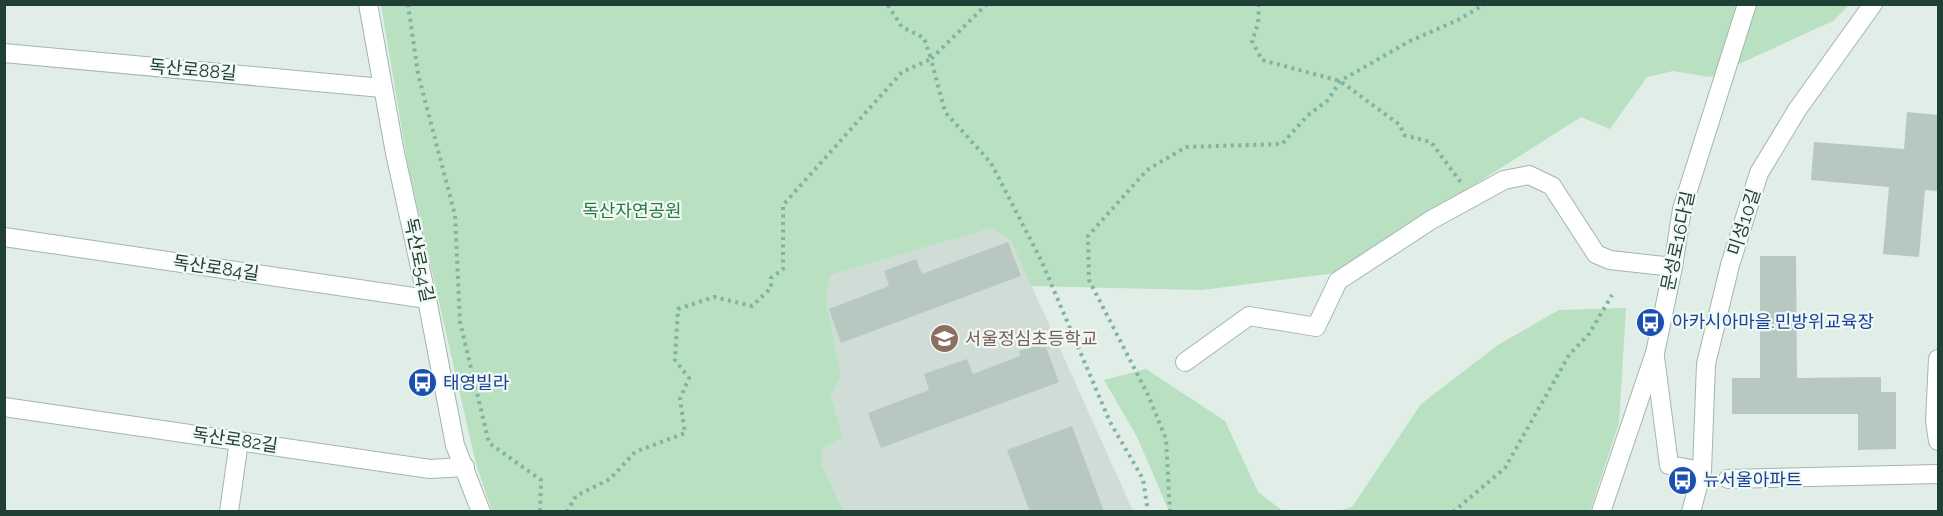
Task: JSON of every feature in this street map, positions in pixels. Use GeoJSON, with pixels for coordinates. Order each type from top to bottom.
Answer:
{"type":"FeatureCollection","features":[{"type":"Feature","properties":{"kind":"street","name":"독산로54길"},"geometry":{"type":"LineString","coordinates":[[368,4],[382,88],[428,299],[455,445],[482,512]]}},
{"type":"Feature","properties":{"kind":"street","name":"문성로16다길"},"geometry":{"type":"LineString","coordinates":[[1601,512],[1655,353],[1673,267],[1682,209],[1747,4]]}},
{"type":"Feature","properties":{"kind":"street","name":"미성10길"},"geometry":{"type":"LineString","coordinates":[[1691,512],[1702,471],[1706,364],[1730,265],[1759,173],[1797,110],[1873,4]]}},
{"type":"Feature","properties":{"kind":"street","name":"독산로88길"},"geometry":{"type":"LineString","coordinates":[[4,53],[382,88]]}},
{"type":"Feature","properties":{"kind":"street"},"geometry":{"type":"LineString","coordinates":[[1185,362],[1249,316],[1316,327],[1338,281],[1431,220],[1504,180],[1529,175],[1552,186],[1596,254],[1610,260],[1673,267]]}},
{"type":"Feature","properties":{"kind":"street","name":"독산로84길"},"geometry":{"type":"LineString","coordinates":[[4,237],[428,299]]}},
{"type":"Feature","properties":{"kind":"street"},"geometry":{"type":"LineString","coordinates":[[1655,353],[1669,465],[1702,471]]}},
{"type":"Feature","properties":{"kind":"street"},"geometry":{"type":"LineString","coordinates":[[1938,359],[1935,421],[1938,441]]}},
{"type":"Feature","properties":{"kind":"street","name":"독산로82길"},"geometry":{"type":"LineString","coordinates":[[4,406],[430,469],[465,467]]}},
{"type":"Feature","properties":{"kind":"street"},"geometry":{"type":"LineString","coordinates":[[229,512],[239,441]]}},
{"type":"Feature","properties":{"kind":"street"},"geometry":{"type":"LineString","coordinates":[[1728,479],[1938,474]]}},
{"type":"Feature","properties":{"kind":"path"},"geometry":{"type":"LineString","coordinates":[[408,4],[418,74],[454,215],[460,322],[489,443],[542,480],[540,512]]}},
{"type":"Feature","properties":{"kind":"path"},"geometry":{"type":"LineString","coordinates":[[887,4],[902,27],[924,38],[945,112],[992,163],[1041,260],[1110,422],[1143,479],[1148,512]]}},
{"type":"Feature","properties":{"kind":"path"},"geometry":{"type":"LineString","coordinates":[[567,512],[576,496],[610,479],[635,452],[685,433],[680,399],[689,378],[675,360],[678,309],[714,297],[752,306],[771,288],[771,278],[783,269],[783,205],[902,72],[931,58],[987,4]]}},
{"type":"Feature","properties":{"kind":"path"},"geometry":{"type":"LineString","coordinates":[[1258,4],[1258,24],[1252,40],[1262,60],[1340,81],[1400,125],[1404,135],[1431,142],[1471,198]]}},
{"type":"Feature","properties":{"kind":"path"},"geometry":{"type":"LineString","coordinates":[[1170,512],[1166,439],[1148,395],[1089,280],[1088,236],[1147,170],[1186,147],[1282,144],[1307,116],[1328,100],[1340,81],[1410,40],[1458,20],[1485,4]]}},
{"type":"Feature","properties":{"kind":"path"},"geometry":{"type":"LineString","coordinates":[[1453,512],[1505,468],[1569,355],[1589,334],[1612,295]]}},
{"type":"Feature","properties":{"kind":"shaded area","name":"서울정심초등학교"},"geometry":{"type":"Polygon","coordinates":[[[992,228],[1011,240],[1133,511],[844,511],[822,465],[822,449],[843,437],[831,396],[841,377],[826,301],[830,275],[992,228]]]}},
{"type":"Feature","properties":{"kind":"green space","name":"독산자연공원"},"geometry":{"type":"Polygon","coordinates":[[[381,5],[1849,5],[1833,21],[1710,77],[1673,71],[1647,77],[1610,129],[1581,117],[1336,273],[1202,290],[1031,286],[1011,240],[992,228],[830,275],[826,301],[841,377],[831,396],[843,437],[822,449],[822,465],[844,512],[492,511],[476,464],[408,166],[381,5]]]}},
{"type":"Feature","properties":{"kind":"green space"},"geometry":{"type":"Polygon","coordinates":[[[1626,308],[1619,423],[1590,511],[1338,511],[1352,507],[1421,404],[1498,345],[1559,310],[1626,308]]]}},
{"type":"Feature","properties":{"kind":"green space"},"geometry":{"type":"Polygon","coordinates":[[[1146,369],[1225,421],[1258,492],[1283,511],[1169,511],[1137,437],[1104,380],[1146,369]]]}},
{"type":"Feature","properties":{"kind":"building"},"geometry":{"type":"Polygon","coordinates":[[[1907,112],[1938,115],[1937,191],[1925,190],[1919,257],[1883,254],[1889,187],[1811,180],[1814,142],[1904,149],[1907,112]]]}},
{"type":"Feature","properties":{"kind":"building"},"geometry":{"type":"Polygon","coordinates":[[[1008,242],[1021,276],[841,343],[829,309],[889,286],[884,271],[916,259],[922,274],[1008,242]]]}},
{"type":"Feature","properties":{"kind":"building"},"geometry":{"type":"Polygon","coordinates":[[[1760,256],[1796,256],[1797,378],[1881,377],[1881,392],[1896,392],[1896,449],[1858,450],[1858,414],[1732,414],[1732,378],[1760,378],[1760,256]]]}},
{"type":"Feature","properties":{"kind":"building"},"geometry":{"type":"Polygon","coordinates":[[[1039,344],[1041,348],[1046,347],[1059,382],[881,448],[868,413],[929,390],[924,374],[967,359],[973,374],[1020,356],[1019,351],[1039,344]]]}},
{"type":"Feature","properties":{"kind":"building"},"geometry":{"type":"Polygon","coordinates":[[[1072,426],[1104,512],[1030,512],[1007,450],[1072,426]]]}},
{"type":"Feature","properties":{"kind":"place","name":"아카시아마을.민방위교육장"},"geometry":{"type":"Point","coordinates":[1651,322]}},
{"type":"Feature","properties":{"kind":"place","name":"서울정심초등학교"},"geometry":{"type":"Point","coordinates":[944,339]}},
{"type":"Feature","properties":{"kind":"place","name":"태영빌라"},"geometry":{"type":"Point","coordinates":[422,383]}},
{"type":"Feature","properties":{"kind":"place","name":"뉴서울아파트"},"geometry":{"type":"Point","coordinates":[1682,480]}}]}
